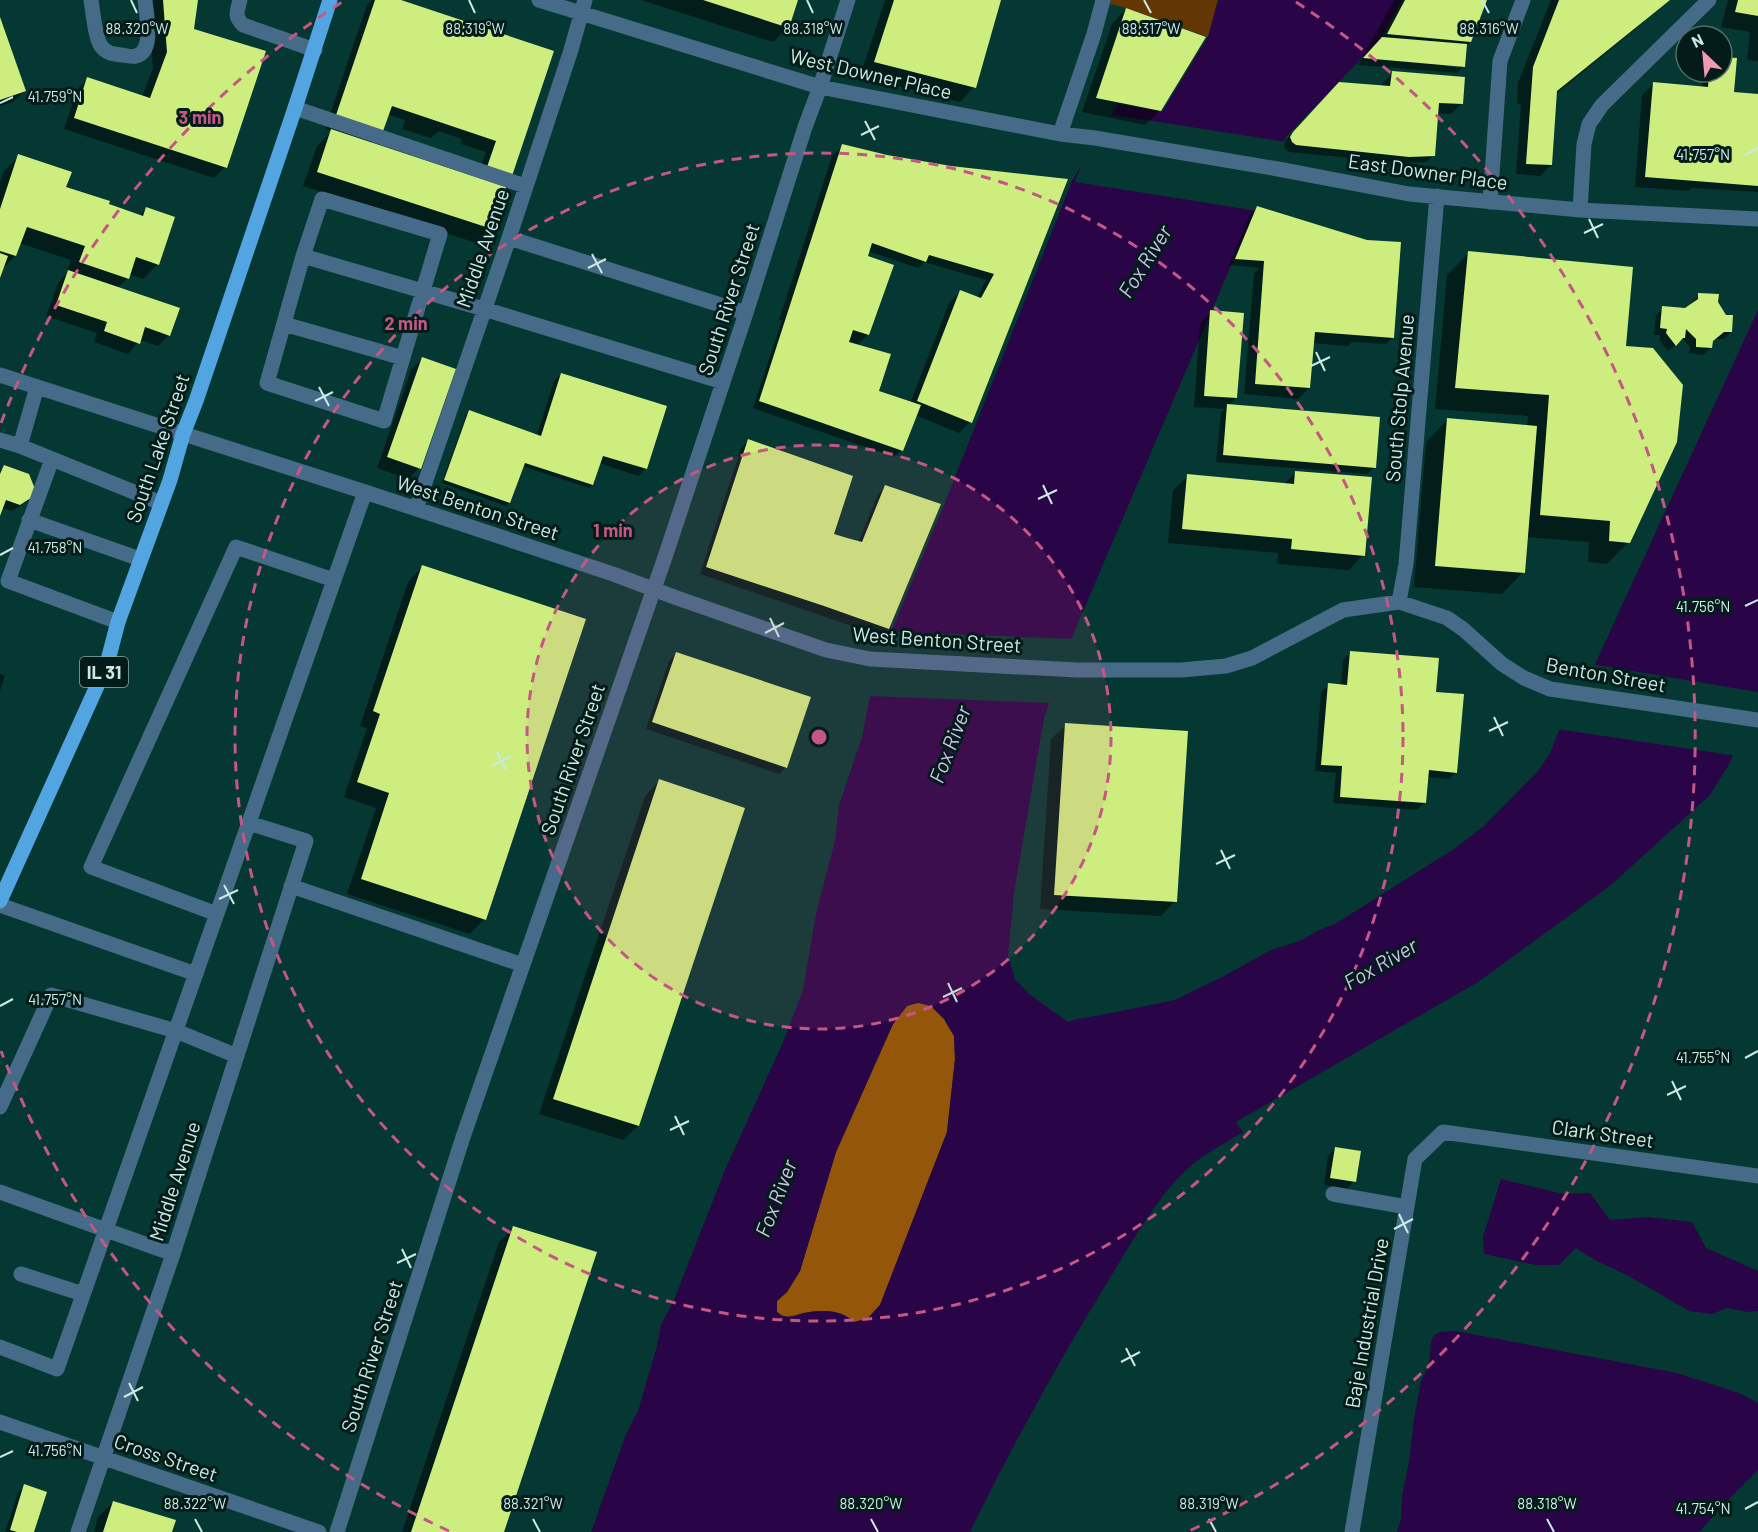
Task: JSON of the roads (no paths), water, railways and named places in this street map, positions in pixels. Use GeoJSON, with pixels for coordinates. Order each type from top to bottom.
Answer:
{"type":"FeatureCollection","features":[{"type":"Feature","properties":{"kind":"main road","name":"South Lake Street"},"geometry":{"type":"LineString","coordinates":[[0,901],[107,664],[118,622],[196,401],[330,0]]}},
{"type":"Feature","properties":{"kind":"street"},"geometry":{"type":"LineString","coordinates":[[91,0],[101,46],[108,52],[135,57],[140,55],[149,42],[145,0]]}},
{"type":"Feature","properties":{"kind":"street"},"geometry":{"type":"LineString","coordinates":[[240,0],[236,13],[237,19],[243,25],[315,50]]}},
{"type":"Feature","properties":{"kind":"street","name":"West Downer Place"},"geometry":{"type":"LineString","coordinates":[[539,0],[583,7],[820,87],[1060,134],[1095,138]]}},
{"type":"Feature","properties":{"kind":"street","name":"South River Street"},"geometry":{"type":"LineString","coordinates":[[337,1532],[463,1137],[654,588],[848,0]]}},
{"type":"Feature","properties":{"kind":"street"},"geometry":{"type":"LineString","coordinates":[[1060,134],[1094,34],[1103,0]]}},
{"type":"Feature","properties":{"kind":"street"},"geometry":{"type":"LineString","coordinates":[[1490,202],[1500,61],[1523,0]]}},
{"type":"Feature","properties":{"kind":"street"},"geometry":{"type":"LineString","coordinates":[[1580,210],[1584,144],[1589,124],[1602,105],[1709,0]]}},
{"type":"Feature","properties":{"kind":"street","name":"Middle Avenue"},"geometry":{"type":"LineString","coordinates":[[416,509],[509,238],[583,7]]}},
{"type":"Feature","properties":{"kind":"street"},"geometry":{"type":"LineString","coordinates":[[295,108],[525,186]]}},
{"type":"Feature","properties":{"kind":"street","name":"East Downer Place"},"geometry":{"type":"LineString","coordinates":[[1095,138],[1402,192],[1580,210],[1758,219]]}},
{"type":"Feature","properties":{"kind":"street","name":"South Stolp Avenue"},"geometry":{"type":"LineString","coordinates":[[1399,602],[1406,564],[1437,196]]}},
{"type":"Feature","properties":{"kind":"street"},"geometry":{"type":"LineString","coordinates":[[322,199],[440,234],[384,421],[267,383],[303,256],[322,199]]}},
{"type":"Feature","properties":{"kind":"street"},"geometry":{"type":"LineString","coordinates":[[509,238],[746,313]]}},
{"type":"Feature","properties":{"kind":"street"},"geometry":{"type":"LineString","coordinates":[[303,256],[723,382]]}},
{"type":"Feature","properties":{"kind":"street"},"geometry":{"type":"LineString","coordinates":[[284,324],[403,358]]}},
{"type":"Feature","properties":{"kind":"street","name":"West Benton Street"},"geometry":{"type":"LineString","coordinates":[[0,375],[654,588],[826,650],[870,659],[1077,670],[1181,670],[1226,666],[1252,658],[1343,610],[1399,602]]}},
{"type":"Feature","properties":{"kind":"street"},"geometry":{"type":"LineString","coordinates":[[20,446],[37,387]]}},
{"type":"Feature","properties":{"kind":"street"},"geometry":{"type":"LineString","coordinates":[[0,440],[161,503]]}},
{"type":"Feature","properties":{"kind":"street"},"geometry":{"type":"LineString","coordinates":[[52,459],[8,581],[118,622]]}},
{"type":"Feature","properties":{"kind":"street"},"geometry":{"type":"LineString","coordinates":[[0,1347],[57,1369],[364,492]]}},
{"type":"Feature","properties":{"kind":"street"},"geometry":{"type":"LineString","coordinates":[[29,520],[140,559]]}},
{"type":"Feature","properties":{"kind":"street"},"geometry":{"type":"LineString","coordinates":[[217,914],[91,867],[236,547],[334,580]]}},
{"type":"Feature","properties":{"kind":"street","name":"Benton Street"},"geometry":{"type":"LineString","coordinates":[[1399,602],[1448,618],[1502,664],[1524,678],[1550,689],[1758,720]]}},
{"type":"Feature","properties":{"kind":"street","name":"Middle Avenue"},"geometry":{"type":"LineString","coordinates":[[78,1532],[173,1254],[306,841],[249,823]]}},
{"type":"Feature","properties":{"kind":"street"},"geometry":{"type":"LineString","coordinates":[[291,886],[523,965]]}},
{"type":"Feature","properties":{"kind":"street"},"geometry":{"type":"LineString","coordinates":[[0,905],[196,974]]}},
{"type":"Feature","properties":{"kind":"street"},"geometry":{"type":"LineString","coordinates":[[0,1107],[51,995],[176,1031],[237,1056]]}},
{"type":"Feature","properties":{"kind":"street","name":"Clark Street"},"geometry":{"type":"LineString","coordinates":[[1443,1132],[1758,1176]]}},
{"type":"Feature","properties":{"kind":"street","name":"Baje Industrial Drive"},"geometry":{"type":"LineString","coordinates":[[1352,1532],[1415,1159],[1443,1132]]}},
{"type":"Feature","properties":{"kind":"street"},"geometry":{"type":"LineString","coordinates":[[0,1192],[173,1254]]}},
{"type":"Feature","properties":{"kind":"street"},"geometry":{"type":"LineString","coordinates":[[1334,1194],[1407,1207]]}},
{"type":"Feature","properties":{"kind":"street"},"geometry":{"type":"LineString","coordinates":[[21,1274],[83,1294]]}},
{"type":"Feature","properties":{"kind":"street","name":"Cross Street"},"geometry":{"type":"LineString","coordinates":[[0,1422],[319,1532]]}},
{"type":"Feature","properties":{"kind":"water","name":"Fox River"},"geometry":{"type":"Polygon","coordinates":[[[1218,0],[1402,0],[1382,37],[1286,137],[1075,630],[1044,718],[1014,893],[1008,956],[1015,979],[1029,994],[1068,1022],[1175,1000],[1271,950],[1302,940],[1335,924],[1454,849],[1483,827],[1539,770],[1550,753],[1560,728],[1596,662],[1758,310],[1758,702],[1727,768],[1709,796],[1611,885],[1478,982],[1236,1122],[1243,1132],[1211,1151],[1181,1175],[1130,1245],[1056,1369],[970,1532],[591,1532],[626,1434],[638,1411],[661,1325],[674,1300],[725,1170],[784,1040],[803,990],[816,914],[835,841],[839,805],[862,737],[872,686],[888,653],[892,630],[1072,181],[1118,104],[1162,112],[1208,37],[1218,0]],[[918,1003],[907,1006],[893,1024],[836,1152],[800,1271],[787,1292],[777,1301],[777,1312],[783,1316],[830,1311],[842,1314],[855,1322],[868,1318],[880,1305],[947,1132],[955,1059],[954,1036],[944,1019],[931,1006],[918,1003]]]}},
{"type":"Feature","properties":{"kind":"water"},"geometry":{"type":"Polygon","coordinates":[[[1501,1179],[1563,1194],[1590,1193],[1610,1220],[1648,1217],[1692,1222],[1706,1248],[1758,1271],[1758,1311],[1748,1312],[1727,1308],[1712,1314],[1689,1311],[1576,1248],[1559,1265],[1536,1265],[1484,1254],[1483,1237],[1501,1179]]]}},
{"type":"Feature","properties":{"kind":"water"},"geometry":{"type":"Polygon","coordinates":[[[1456,1331],[1677,1373],[1739,1393],[1758,1403],[1758,1470],[1699,1532],[1397,1532],[1401,1519],[1402,1496],[1414,1419],[1421,1381],[1429,1366],[1431,1342],[1434,1335],[1440,1332],[1456,1331]]]}}]}
